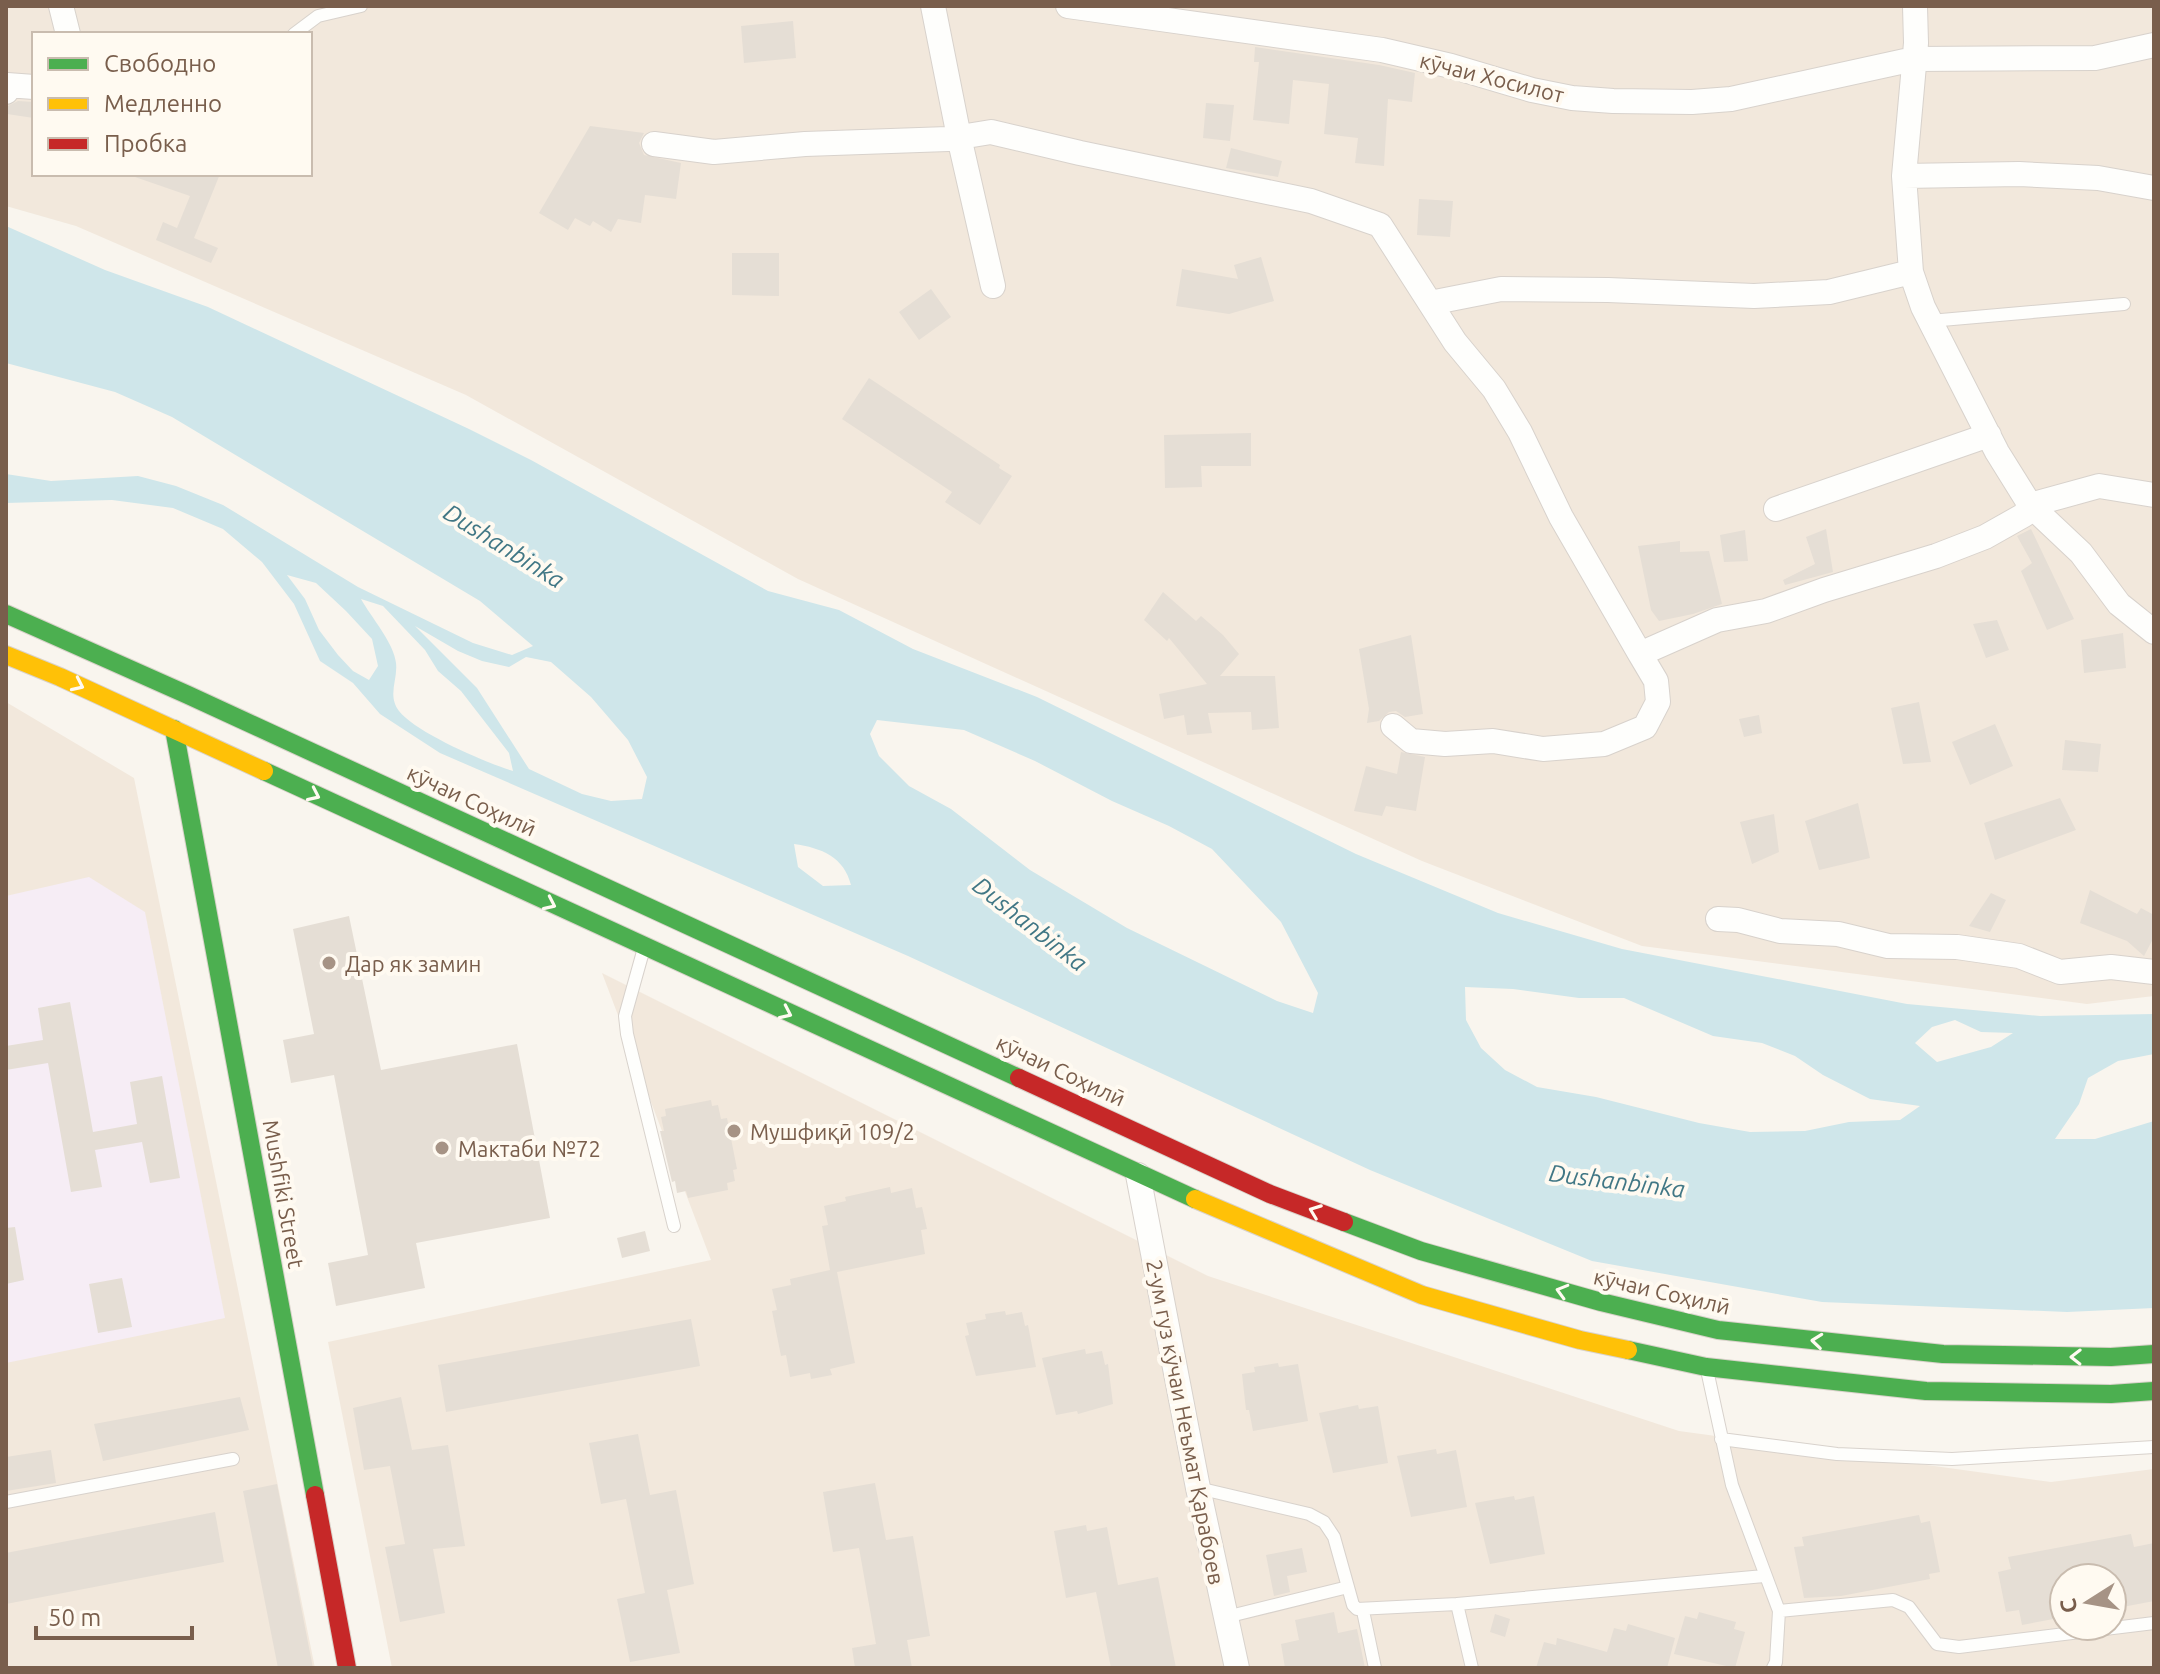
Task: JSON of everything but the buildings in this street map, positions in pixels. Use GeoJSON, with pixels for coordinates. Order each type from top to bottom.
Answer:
{"type":"FeatureCollection","features":[{"type":"Feature","properties":{"kind":"main road","name":"кӯчаи Соҳилӣ"},"geometry":{"type":"LineString","coordinates":[[6,614],[1270,1194],[1421,1251],[1601,1302],[1718,1330],[1943,1354],[2111,1357],[2154,1354]]}},
{"type":"Feature","properties":{"kind":"main road"},"geometry":{"type":"LineString","coordinates":[[6,655],[174,729],[1138,1175],[1422,1295],[1580,1340],[1706,1367],[1926,1391],[2111,1394],[2154,1391]]}},
{"type":"Feature","properties":{"kind":"main road","name":"Mushfiki Street"},"geometry":{"type":"LineString","coordinates":[[174,729],[347,1668]]}},
{"type":"Feature","properties":{"kind":"street"},"geometry":{"type":"LineString","coordinates":[[61,6],[68,32]]}},
{"type":"Feature","properties":{"kind":"street"},"geometry":{"type":"LineString","coordinates":[[933,6],[993,286]]}},
{"type":"Feature","properties":{"kind":"street","name":"кӯчаи Хосилот"},"geometry":{"type":"LineString","coordinates":[[1068,6],[1382,50],[1532,90],[1572,98],[1613,101],[1731,99],[1914,59],[2095,58],[2154,45]]}},
{"type":"Feature","properties":{"kind":"street"},"geometry":{"type":"LineString","coordinates":[[1915,6],[1916,43],[1904,176],[1911,272],[1930,321],[1989,435],[2030,505],[2081,553],[2119,604],[2154,632]]}},
{"type":"Feature","properties":{"kind":"street"},"geometry":{"type":"LineString","coordinates":[[6,92],[7,85],[32,87]]}},
{"type":"Feature","properties":{"kind":"street"},"geometry":{"type":"LineString","coordinates":[[654,144],[714,152],[959,137],[991,132],[1311,201],[1380,225],[1455,342],[1494,389],[1520,432],[1561,517],[1656,681],[1658,702],[1645,727],[1604,744],[1543,749],[1493,741],[1445,744],[1411,741],[1393,726]]}},
{"type":"Feature","properties":{"kind":"street"},"geometry":{"type":"LineString","coordinates":[[1904,176],[2019,174],[2083,177],[2154,188]]}},
{"type":"Feature","properties":{"kind":"street"},"geometry":{"type":"LineString","coordinates":[[1430,303],[1501,289],[1754,296],[1829,292],[1911,272]]}},
{"type":"Feature","properties":{"kind":"street"},"geometry":{"type":"LineString","coordinates":[[1776,509],[1989,435]]}},
{"type":"Feature","properties":{"kind":"street"},"geometry":{"type":"LineString","coordinates":[[1640,654],[1717,620],[1766,611],[1936,556],[1985,537],[2024,515],[2030,505],[2099,486],[2154,495]]}},
{"type":"Feature","properties":{"kind":"street"},"geometry":{"type":"LineString","coordinates":[[1718,919],[1738,920],[1780,931],[1838,934],[1888,946],[1957,947],[2019,956],[2060,972],[2111,967],[2154,972]]}},
{"type":"Feature","properties":{"kind":"street","name":"2-ум гуз кӯчаи Неъмат Қарабоев"},"geometry":{"type":"LineString","coordinates":[[1138,1175],[1198,1488],[1237,1668]]}},
{"type":"Feature","properties":{"kind":"lane"},"geometry":{"type":"LineString","coordinates":[[297,32],[318,16],[361,6]]}},
{"type":"Feature","properties":{"kind":"lane"},"geometry":{"type":"LineString","coordinates":[[1930,321],[2124,304]]}},
{"type":"Feature","properties":{"kind":"lane"},"geometry":{"type":"LineString","coordinates":[[644,948],[625,1016],[674,1226]]}},
{"type":"Feature","properties":{"kind":"lane"},"geometry":{"type":"LineString","coordinates":[[1706,1367],[1732,1485],[1779,1611],[1773,1668]]}},
{"type":"Feature","properties":{"kind":"lane"},"geometry":{"type":"LineString","coordinates":[[1721,1439],[1837,1454],[1952,1459],[2154,1447]]}},
{"type":"Feature","properties":{"kind":"lane"},"geometry":{"type":"LineString","coordinates":[[6,1502],[233,1459]]}},
{"type":"Feature","properties":{"kind":"lane"},"geometry":{"type":"LineString","coordinates":[[1198,1488],[1309,1514],[1324,1522],[1334,1537],[1353,1605],[1363,1611],[1764,1576]]}},
{"type":"Feature","properties":{"kind":"lane"},"geometry":{"type":"LineString","coordinates":[[1226,1617],[1348,1587]]}},
{"type":"Feature","properties":{"kind":"lane"},"geometry":{"type":"LineString","coordinates":[[1779,1611],[1893,1600],[1909,1607],[1937,1644],[1959,1647],[2154,1623]]}},
{"type":"Feature","properties":{"kind":"lane"},"geometry":{"type":"LineString","coordinates":[[1457,1604],[1472,1668]]}},
{"type":"Feature","properties":{"kind":"lane"},"geometry":{"type":"LineString","coordinates":[[1363,1611],[1375,1668]]}},
{"type":"Feature","properties":{"kind":"shaded area"},"geometry":{"type":"Polygon","coordinates":[[[6,6],[2154,6],[2154,996],[2087,1004],[1642,946],[1422,861],[798,579],[466,395],[76,226],[6,206],[6,6]]]}},
{"type":"Feature","properties":{"kind":"shaded area"},"geometry":{"type":"Polygon","coordinates":[[[6,702],[134,778],[315,1668],[6,1668],[6,702]]]}},
{"type":"Feature","properties":{"kind":"shaded area"},"geometry":{"type":"Polygon","coordinates":[[[89,877],[145,912],[225,1318],[6,1363],[6,896],[89,877]]]}},
{"type":"Feature","properties":{"kind":"shaded area"},"geometry":{"type":"Polygon","coordinates":[[[602,973],[1208,1276],[1679,1431],[2051,1482],[2154,1469],[2154,1668],[392,1668],[328,1342],[711,1260],[602,973]]]}},
{"type":"Feature","properties":{"kind":"water","name":"Dushanbinka"},"geometry":{"type":"Polygon","coordinates":[[[6,226],[105,270],[208,307],[469,429],[768,591],[839,610],[913,649],[1037,697],[1356,854],[1498,913],[1622,949],[1907,1004],[2040,1016],[2154,1014],[2154,1054],[2118,1061],[2088,1078],[2079,1104],[2055,1139],[2095,1139],[2154,1121],[2154,1308],[2067,1312],[1822,1302],[1592,1261],[1370,1170],[908,956],[440,753],[380,714],[353,683],[320,661],[294,604],[262,562],[223,529],[173,508],[112,500],[6,503],[6,474],[51,481],[138,476],[176,486],[223,505],[358,587],[473,643],[512,655],[533,646],[480,601],[172,417],[115,392],[6,363],[6,226]],[[287,575],[305,599],[319,630],[338,655],[353,671],[369,680],[378,666],[372,639],[316,583],[287,575]],[[361,599],[387,639],[396,663],[394,699],[399,711],[435,737],[513,771],[509,753],[461,691],[438,671],[425,650],[383,606],[361,599]],[[415,626],[477,688],[529,769],[582,794],[611,801],[642,799],[647,777],[628,740],[591,697],[551,662],[526,657],[509,667],[482,661],[415,626]],[[877,720],[870,734],[879,756],[909,786],[951,809],[1030,870],[1127,928],[1277,1001],[1313,1013],[1318,993],[1281,922],[1212,849],[1035,761],[964,730],[877,720]],[[794,844],[798,867],[823,886],[851,885],[848,875],[837,861],[822,851],[794,844]],[[1465,987],[1466,1020],[1481,1048],[1505,1070],[1537,1087],[1596,1097],[1699,1123],[1750,1132],[1805,1131],[1849,1122],[1900,1120],[1920,1106],[1870,1099],[1823,1075],[1795,1056],[1762,1043],[1713,1036],[1624,998],[1579,998],[1513,989],[1465,987]],[[1955,1020],[1932,1027],[1915,1043],[1937,1062],[1991,1047],[2013,1033],[1981,1032],[1955,1020]]]}},
{"type":"Feature","properties":{"kind":"traffic: fast"},"geometry":{"type":"LineString","coordinates":[[6,614],[1019,1078]]}},
{"type":"Feature","properties":{"kind":"traffic: fast"},"geometry":{"type":"LineString","coordinates":[[174,729],[315,1495]]}},
{"type":"Feature","properties":{"kind":"traffic: fast"},"geometry":{"type":"LineString","coordinates":[[264,771],[1195,1199]]}},
{"type":"Feature","properties":{"kind":"traffic: fast"},"geometry":{"type":"LineString","coordinates":[[1344,1222],[1421,1251],[1601,1302],[1718,1330],[1943,1354],[2111,1357],[2154,1354]]}},
{"type":"Feature","properties":{"kind":"traffic: fast"},"geometry":{"type":"LineString","coordinates":[[1628,1350],[1706,1367],[1926,1391],[2111,1394],[2154,1391]]}},
{"type":"Feature","properties":{"kind":"traffic: slow"},"geometry":{"type":"LineString","coordinates":[[6,655],[264,771]]}},
{"type":"Feature","properties":{"kind":"traffic: slow"},"geometry":{"type":"LineString","coordinates":[[1195,1199],[1422,1295],[1580,1340],[1628,1350]]}},
{"type":"Feature","properties":{"kind":"traffic: jam"},"geometry":{"type":"LineString","coordinates":[[1019,1078],[1270,1194],[1344,1222]]}},
{"type":"Feature","properties":{"kind":"traffic: jam"},"geometry":{"type":"LineString","coordinates":[[315,1495],[347,1668]]}},
{"type":"Feature","properties":{"kind":"place","name":"Дар як замин"},"geometry":{"type":"Point","coordinates":[329,963]}},
{"type":"Feature","properties":{"kind":"place","name":"Мушфиқӣ 109/2"},"geometry":{"type":"Point","coordinates":[734,1131]}},
{"type":"Feature","properties":{"kind":"place","name":"Мактаби №72"},"geometry":{"type":"Point","coordinates":[442,1148]}}]}
